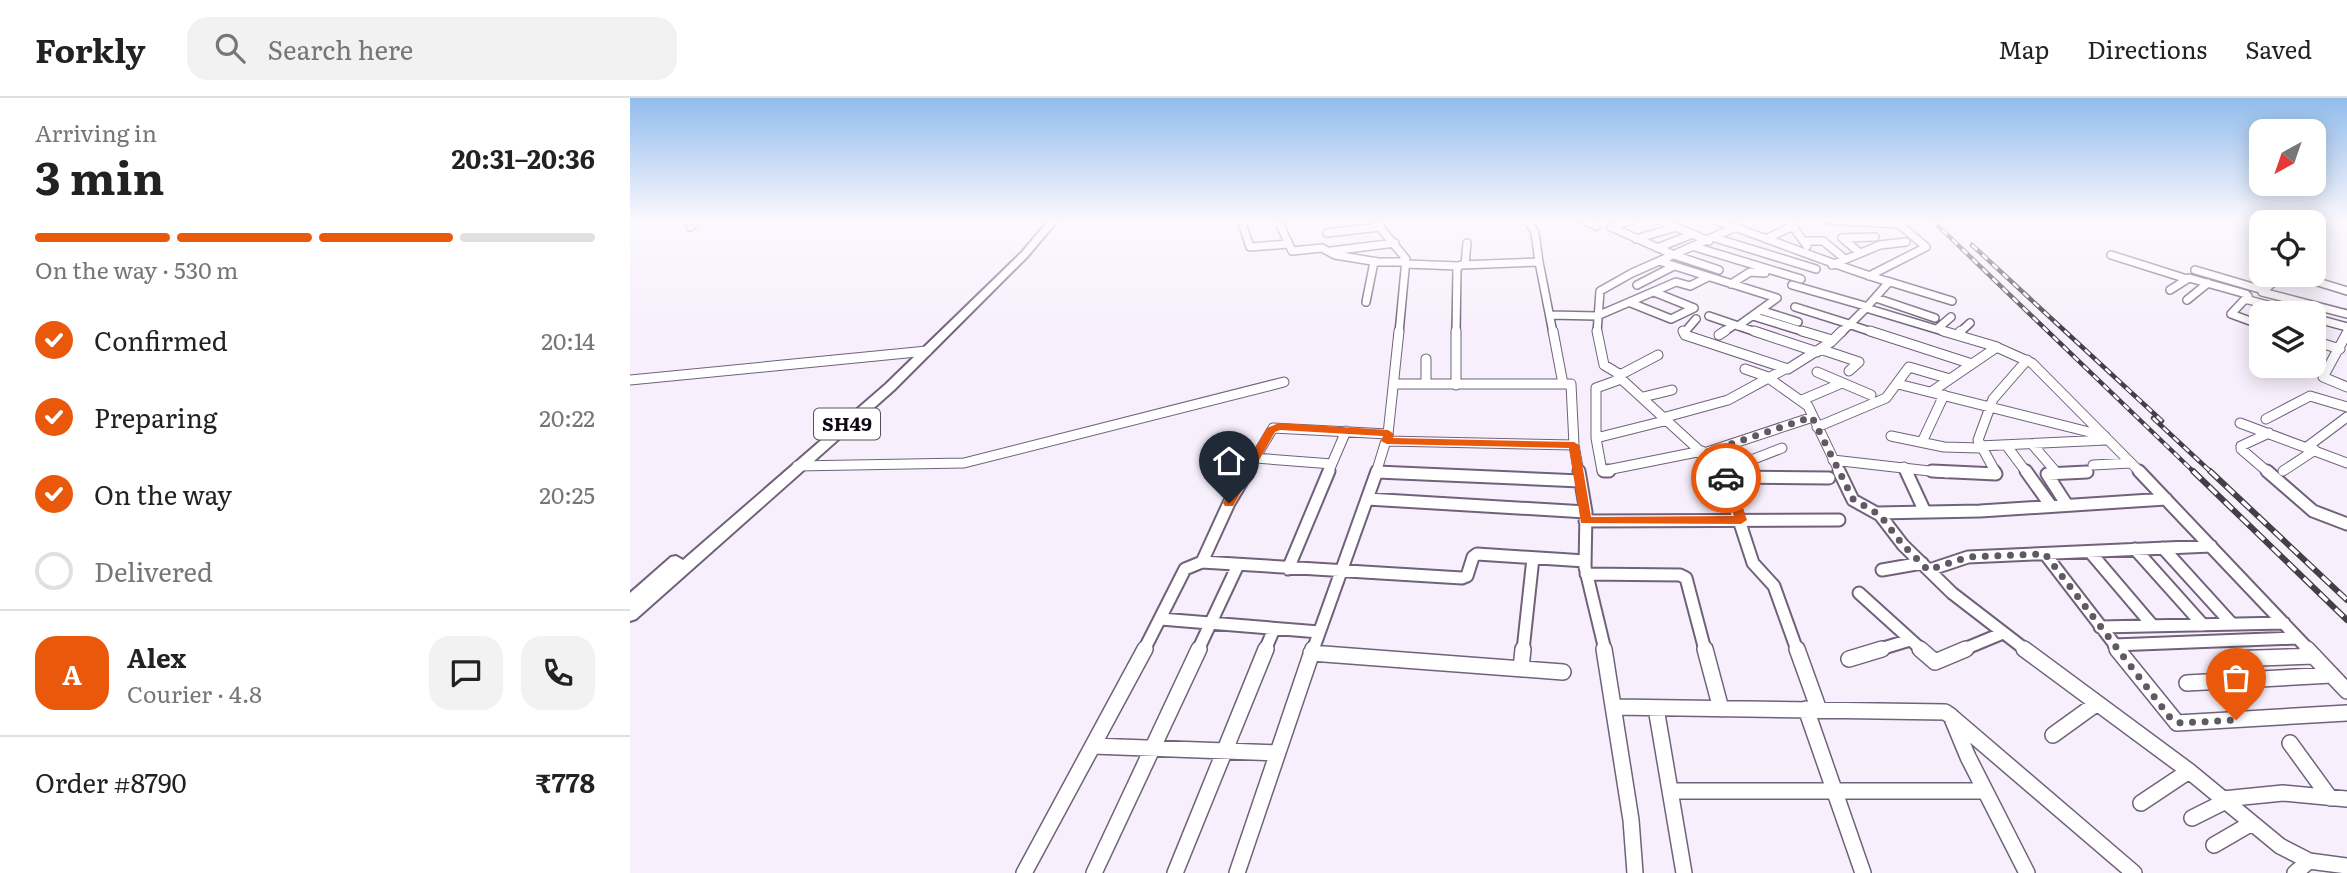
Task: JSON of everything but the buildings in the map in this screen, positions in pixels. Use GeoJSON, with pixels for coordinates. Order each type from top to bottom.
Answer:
{"type":"FeatureCollection","features":[{"type":"Feature","properties":{"kind":"main road","name":"SH49"},"geometry":{"type":"LineString","coordinates":[[630,615],[890,387],[1012,256]]}},
{"type":"Feature","properties":{"kind":"main road","name":"SH49"},"geometry":{"type":"LineString","coordinates":[[630,602],[921,351],[1023,256]]}},
{"type":"Feature","properties":{"kind":"street"},"geometry":{"type":"LineString","coordinates":[[1339,256],[1374,262],[1462,265],[1539,262]]}},
{"type":"Feature","properties":{"kind":"street"},"geometry":{"type":"LineString","coordinates":[[1237,873],[1276,753],[1388,437],[1405,256]]}},
{"type":"Feature","properties":{"kind":"street"},"geometry":{"type":"LineString","coordinates":[[1456,385],[1464,256]]}},
{"type":"Feature","properties":{"kind":"street"},"geometry":{"type":"LineString","coordinates":[[1538,256],[1563,384]]}},
{"type":"Feature","properties":{"kind":"street"},"geometry":{"type":"LineString","coordinates":[[1671,256],[1623,275],[1600,290],[1597,316],[1600,355],[1605,366],[1643,397],[1724,474],[1754,563],[1774,586],[1813,709],[1835,792],[1863,873]]}},
{"type":"Feature","properties":{"kind":"street"},"geometry":{"type":"LineString","coordinates":[[1678,256],[1719,270]]}},
{"type":"Feature","properties":{"kind":"street"},"geometry":{"type":"LineString","coordinates":[[1724,256],[1801,279]]}},
{"type":"Feature","properties":{"kind":"street"},"geometry":{"type":"LineString","coordinates":[[1550,315],[1597,316],[1676,282],[1691,286],[1742,256]]}},
{"type":"Feature","properties":{"kind":"street"},"geometry":{"type":"LineString","coordinates":[[1786,256],[1815,269]]}},
{"type":"Feature","properties":{"kind":"street"},"geometry":{"type":"LineString","coordinates":[[1814,256],[1828,263],[1952,301]]}},
{"type":"Feature","properties":{"kind":"street"},"geometry":{"type":"LineString","coordinates":[[1842,256],[1845,259]]}},
{"type":"Feature","properties":{"kind":"street"},"geometry":{"type":"LineString","coordinates":[[1659,261],[1774,296],[1815,269],[1852,256]]}},
{"type":"Feature","properties":{"kind":"street"},"geometry":{"type":"LineString","coordinates":[[1869,276],[1908,256]]}},
{"type":"Feature","properties":{"kind":"street"},"geometry":{"type":"LineString","coordinates":[[2115,256],[2248,295],[2231,314],[2249,321]]}},
{"type":"Feature","properties":{"kind":"street"},"geometry":{"type":"LineString","coordinates":[[1366,302],[1374,262]]}},
{"type":"Feature","properties":{"kind":"street"},"geometry":{"type":"LineString","coordinates":[[1637,285],[1674,266]]}},
{"type":"Feature","properties":{"kind":"street"},"geometry":{"type":"LineString","coordinates":[[1731,284],[1750,272],[1762,274],[1770,270]]}},
{"type":"Feature","properties":{"kind":"street"},"geometry":{"type":"LineString","coordinates":[[2195,270],[2263,290],[2264,293],[2347,314]]}},
{"type":"Feature","properties":{"kind":"street"},"geometry":{"type":"LineString","coordinates":[[2170,290],[2187,279]]}},
{"type":"Feature","properties":{"kind":"street"},"geometry":{"type":"LineString","coordinates":[[1696,319],[1683,331],[1685,335],[1790,369],[1835,338],[1890,283],[1886,281]]}},
{"type":"Feature","properties":{"kind":"street"},"geometry":{"type":"LineString","coordinates":[[2187,300],[2208,283]]}},
{"type":"Feature","properties":{"kind":"street"},"geometry":{"type":"LineString","coordinates":[[2326,284],[2347,290]]}},
{"type":"Feature","properties":{"kind":"street"},"geometry":{"type":"LineString","coordinates":[[1792,285],[1997,347],[2027,360],[2166,499],[2347,691]]}},
{"type":"Feature","properties":{"kind":"street"},"geometry":{"type":"LineString","coordinates":[[2263,290],[2267,287]]}},
{"type":"Feature","properties":{"kind":"street"},"geometry":{"type":"LineString","coordinates":[[1631,303],[1671,319],[1693,308],[1654,292]]}},
{"type":"Feature","properties":{"kind":"street"},"geometry":{"type":"LineString","coordinates":[[1719,335],[1757,313],[1776,298],[1774,296]]}},
{"type":"Feature","properties":{"kind":"street"},"geometry":{"type":"LineString","coordinates":[[1876,298],[1936,318]]}},
{"type":"Feature","properties":{"kind":"street"},"geometry":{"type":"LineString","coordinates":[[2245,299],[2253,301]]}},
{"type":"Feature","properties":{"kind":"street"},"geometry":{"type":"LineString","coordinates":[[1795,307],[1972,364]]}},
{"type":"Feature","properties":{"kind":"street"},"geometry":{"type":"LineString","coordinates":[[1757,313],[1835,338]]}},
{"type":"Feature","properties":{"kind":"street"},"geometry":{"type":"LineString","coordinates":[[1709,316],[1859,362],[1849,371]]}},
{"type":"Feature","properties":{"kind":"street"},"geometry":{"type":"LineString","coordinates":[[1937,329],[1951,317]]}},
{"type":"Feature","properties":{"kind":"street"},"geometry":{"type":"LineString","coordinates":[[2326,321],[2347,327]]}},
{"type":"Feature","properties":{"kind":"street"},"geometry":{"type":"LineString","coordinates":[[1957,335],[1970,323]]}},
{"type":"Feature","properties":{"kind":"street"},"geometry":{"type":"LineString","coordinates":[[2326,332],[2344,344]]}},
{"type":"Feature","properties":{"kind":"street"},"geometry":{"type":"LineString","coordinates":[[2326,342],[2344,344]]}},
{"type":"Feature","properties":{"kind":"street"},"geometry":{"type":"LineString","coordinates":[[2344,344],[2323,377],[2347,387]]}},
{"type":"Feature","properties":{"kind":"street"},"geometry":{"type":"LineString","coordinates":[[1931,392],[1997,347]]}},
{"type":"Feature","properties":{"kind":"street"},"geometry":{"type":"LineString","coordinates":[[630,380],[921,351]]}},
{"type":"Feature","properties":{"kind":"street"},"geometry":{"type":"LineString","coordinates":[[1658,355],[1620,377],[1597,386],[1596,438],[1602,471],[1703,452],[1815,422],[1880,401],[1890,395],[1903,373],[1911,366],[1950,379]]}},
{"type":"Feature","properties":{"kind":"street"},"geometry":{"type":"LineString","coordinates":[[1426,359],[1426,384]]}},
{"type":"Feature","properties":{"kind":"street"},"geometry":{"type":"LineString","coordinates":[[1833,460],[1954,474],[1996,474],[1979,447],[1990,407],[2001,387],[2027,360]]}},
{"type":"Feature","properties":{"kind":"street"},"geometry":{"type":"LineString","coordinates":[[1745,369],[1771,379],[1802,400],[1853,499],[1877,513],[1952,593],[2096,704],[2189,771],[2290,852],[2309,861],[2347,866]]}},
{"type":"Feature","properties":{"kind":"street"},"geometry":{"type":"LineString","coordinates":[[1596,438],[1734,400],[1785,369]]}},
{"type":"Feature","properties":{"kind":"street"},"geometry":{"type":"LineString","coordinates":[[1817,372],[1871,396]]}},
{"type":"Feature","properties":{"kind":"street"},"geometry":{"type":"LineString","coordinates":[[797,466],[964,463],[1284,382]]}},
{"type":"Feature","properties":{"kind":"street"},"geometry":{"type":"LineString","coordinates":[[1802,400],[1842,383]]}},
{"type":"Feature","properties":{"kind":"street"},"geometry":{"type":"LineString","coordinates":[[1395,384],[1571,384],[1574,445],[1586,516],[1586,567],[1608,664],[1631,820],[1635,873]]}},
{"type":"Feature","properties":{"kind":"street"},"geometry":{"type":"LineString","coordinates":[[1898,384],[2107,438]]}},
{"type":"Feature","properties":{"kind":"street"},"geometry":{"type":"LineString","coordinates":[[1643,397],[1672,390]]}},
{"type":"Feature","properties":{"kind":"street"},"geometry":{"type":"LineString","coordinates":[[1922,442],[1944,395]]}},
{"type":"Feature","properties":{"kind":"street"},"geometry":{"type":"LineString","coordinates":[[2266,419],[2311,396],[2347,407]]}},
{"type":"Feature","properties":{"kind":"street"},"geometry":{"type":"LineString","coordinates":[[2283,471],[2345,420]]}},
{"type":"Feature","properties":{"kind":"street"},"geometry":{"type":"LineString","coordinates":[[2240,424],[2345,460]]}},
{"type":"Feature","properties":{"kind":"street"},"geometry":{"type":"LineString","coordinates":[[1202,562],[1200,559],[1229,503],[1270,430],[1276,427],[1346,430],[1388,437],[1574,445]]}},
{"type":"Feature","properties":{"kind":"street"},"geometry":{"type":"LineString","coordinates":[[1288,569],[1346,430]]}},
{"type":"Feature","properties":{"kind":"street"},"geometry":{"type":"LineString","coordinates":[[2269,433],[2241,446],[2241,449],[2308,507],[2347,524]]}},
{"type":"Feature","properties":{"kind":"street"},"geometry":{"type":"LineString","coordinates":[[1891,436],[1944,447],[2107,438]]}},
{"type":"Feature","properties":{"kind":"street"},"geometry":{"type":"LineString","coordinates":[[2032,444],[2057,473]]}},
{"type":"Feature","properties":{"kind":"street"},"geometry":{"type":"LineString","coordinates":[[2006,445],[2051,506]]}},
{"type":"Feature","properties":{"kind":"street"},"geometry":{"type":"LineString","coordinates":[[1724,474],[1782,448]]}},
{"type":"Feature","properties":{"kind":"street"},"geometry":{"type":"LineString","coordinates":[[1255,458],[1332,464]]}},
{"type":"Feature","properties":{"kind":"street"},"geometry":{"type":"LineString","coordinates":[[2067,505],[2047,476],[2131,463]]}},
{"type":"Feature","properties":{"kind":"street"},"geometry":{"type":"LineString","coordinates":[[1905,467],[1925,512]]}},
{"type":"Feature","properties":{"kind":"street"},"geometry":{"type":"LineString","coordinates":[[1377,472],[1580,481]]}},
{"type":"Feature","properties":{"kind":"street"},"geometry":{"type":"LineString","coordinates":[[1724,474],[1829,478]]}},
{"type":"Feature","properties":{"kind":"street"},"geometry":{"type":"LineString","coordinates":[[1367,499],[1586,516],[1839,520]]}},
{"type":"Feature","properties":{"kind":"street"},"geometry":{"type":"LineString","coordinates":[[1877,513],[2166,499]]}},
{"type":"Feature","properties":{"kind":"street"},"geometry":{"type":"LineString","coordinates":[[1882,570],[1925,567],[1968,557],[2211,546]]}},
{"type":"Feature","properties":{"kind":"street"},"geometry":{"type":"LineString","coordinates":[[2163,548],[2232,624]]}},
{"type":"Feature","properties":{"kind":"street"},"geometry":{"type":"LineString","coordinates":[[2135,550],[2203,625]]}},
{"type":"Feature","properties":{"kind":"street"},"geometry":{"type":"LineString","coordinates":[[2090,552],[2153,626]]}},
{"type":"Feature","properties":{"kind":"street"},"geometry":{"type":"LineString","coordinates":[[1024,873],[1161,619],[1185,569],[1202,562],[1462,578],[1467,576],[1472,557],[1477,554],[1680,575],[1689,581],[1721,709]]}},
{"type":"Feature","properties":{"kind":"street"},"geometry":{"type":"LineString","coordinates":[[2045,554],[2177,723],[2347,713]]}},
{"type":"Feature","properties":{"kind":"street"},"geometry":{"type":"LineString","coordinates":[[1521,669],[1533,558]]}},
{"type":"Feature","properties":{"kind":"street"},"geometry":{"type":"LineString","coordinates":[[1094,873],[1237,566]]}},
{"type":"Feature","properties":{"kind":"street"},"geometry":{"type":"LineString","coordinates":[[1859,593],[1931,660],[1939,662],[2003,633]]}},
{"type":"Feature","properties":{"kind":"street"},"geometry":{"type":"LineString","coordinates":[[1161,619],[1318,632]]}},
{"type":"Feature","properties":{"kind":"street"},"geometry":{"type":"LineString","coordinates":[[2100,627],[2284,623]]}},
{"type":"Feature","properties":{"kind":"street"},"geometry":{"type":"LineString","coordinates":[[1175,873],[1274,628]]}},
{"type":"Feature","properties":{"kind":"street"},"geometry":{"type":"LineString","coordinates":[[2114,645],[2297,638]]}},
{"type":"Feature","properties":{"kind":"street"},"geometry":{"type":"LineString","coordinates":[[1849,659],[1910,640]]}},
{"type":"Feature","properties":{"kind":"street"},"geometry":{"type":"LineString","coordinates":[[1311,653],[1563,673]]}},
{"type":"Feature","properties":{"kind":"street"},"geometry":{"type":"LineString","coordinates":[[2228,659],[2314,656]]}},
{"type":"Feature","properties":{"kind":"street"},"geometry":{"type":"LineString","coordinates":[[2187,683],[2332,675]]}},
{"type":"Feature","properties":{"kind":"street"},"geometry":{"type":"LineString","coordinates":[[2053,735],[2096,704]]}},
{"type":"Feature","properties":{"kind":"street"},"geometry":{"type":"LineString","coordinates":[[1614,708],[1939,710],[1951,716],[2134,873]]}},
{"type":"Feature","properties":{"kind":"street"},"geometry":{"type":"LineString","coordinates":[[1656,708],[1684,873]]}},
{"type":"Feature","properties":{"kind":"street"},"geometry":{"type":"LineString","coordinates":[[1951,716],[2027,873]]}},
{"type":"Feature","properties":{"kind":"street"},"geometry":{"type":"LineString","coordinates":[[2290,743],[2330,798]]}},
{"type":"Feature","properties":{"kind":"street"},"geometry":{"type":"LineString","coordinates":[[1093,746],[1276,753]]}},
{"type":"Feature","properties":{"kind":"street"},"geometry":{"type":"LineString","coordinates":[[2141,803],[2189,771]]}},
{"type":"Feature","properties":{"kind":"street"},"geometry":{"type":"LineString","coordinates":[[1670,791],[1985,791]]}},
{"type":"Feature","properties":{"kind":"street"},"geometry":{"type":"LineString","coordinates":[[2192,818],[2224,800],[2275,793],[2347,799]]}},
{"type":"Feature","properties":{"kind":"street"},"geometry":{"type":"LineString","coordinates":[[2214,845],[2252,823]]}},
{"type":"Feature","properties":{"kind":"street"},"geometry":{"type":"LineString","coordinates":[[2295,873],[2309,861]]}},
{"type":"Feature","properties":{"kind":"railway"},"geometry":{"type":"LineString","coordinates":[[1970,256],[2195,473]]}},
{"type":"Feature","properties":{"kind":"railway"},"geometry":{"type":"LineString","coordinates":[[1984,256],[2162,421]]}},
{"type":"Feature","properties":{"kind":"railway"},"geometry":{"type":"LineString","coordinates":[[2153,418],[2212,473]]}},
{"type":"Feature","properties":{"kind":"railway"},"geometry":{"type":"LineString","coordinates":[[2193,471],[2347,620]]}},
{"type":"Feature","properties":{"kind":"railway"},"geometry":{"type":"LineString","coordinates":[[2210,471],[2347,600]]}},
{"type":"Feature","properties":{"kind":"way so far"},"geometry":{"type":"LineString","coordinates":[[1726,478],[1723,471],[1704,453],[1812,417],[1855,502],[1880,515],[1903,545],[1928,570],[1968,557],[2045,554],[2172,720],[2181,723],[2236,720]]}},
{"type":"Feature","properties":{"kind":"route"},"geometry":{"type":"LineString","coordinates":[[1229,503],[1270,430],[1279,426],[1388,434],[1387,441],[1574,445],[1586,521],[1741,520],[1726,478]]}}]}
